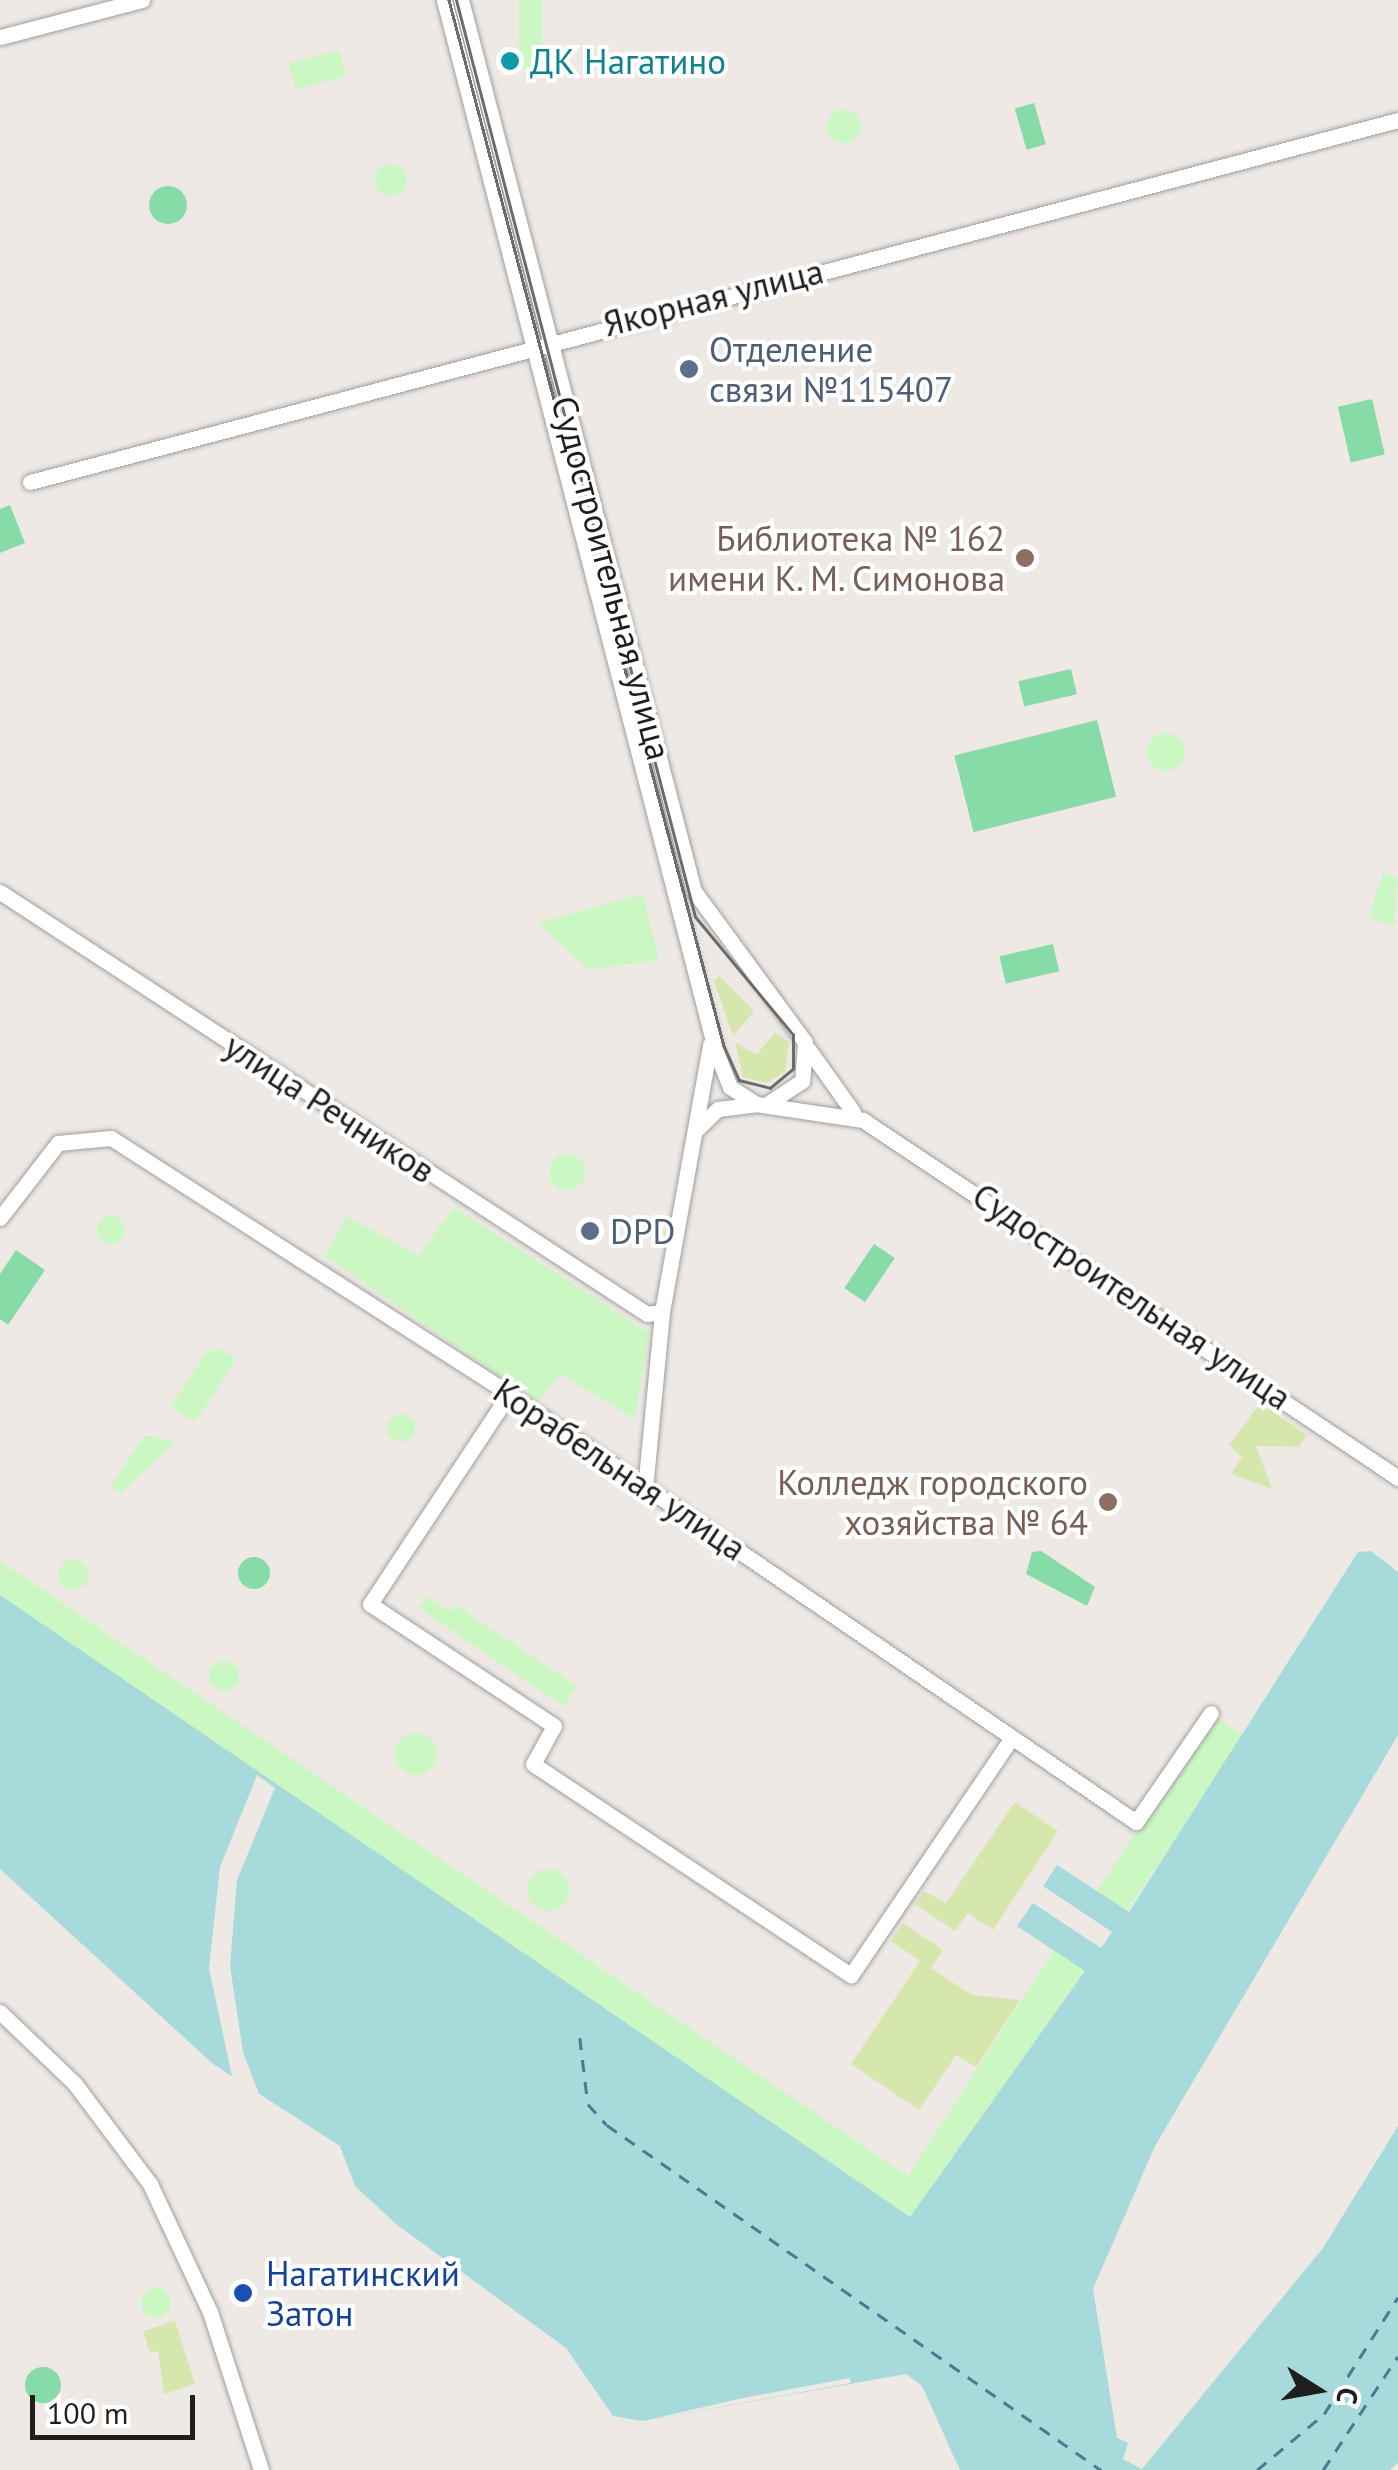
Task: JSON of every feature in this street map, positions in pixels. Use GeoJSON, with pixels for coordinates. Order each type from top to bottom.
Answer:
{"type":"FeatureCollection","features":[{"type":"Feature","properties":{"kind":"street"},"geometry":{"type":"LineString","coordinates":[[0,38],[142,0]]}},
{"type":"Feature","properties":{"kind":"street","name":"Судостроительная улица"},"geometry":{"type":"LineString","coordinates":[[444,0],[694,891],[713,925],[769,984],[830,1090],[863,1120],[1398,1478]]}},
{"type":"Feature","properties":{"kind":"street","name":"Судостроительная улица"},"geometry":{"type":"LineString","coordinates":[[461,0],[724,1078],[761,1104]]}},
{"type":"Feature","properties":{"kind":"street","name":"Якорная улица"},"geometry":{"type":"LineString","coordinates":[[30,482],[541,340],[1398,120]]}},
{"type":"Feature","properties":{"kind":"street","name":"улица Речников"},"geometry":{"type":"LineString","coordinates":[[0,892],[646,1314],[662,1312]]}},
{"type":"Feature","properties":{"kind":"street"},"geometry":{"type":"LineString","coordinates":[[690,940],[698,926],[713,925]]}},
{"type":"Feature","properties":{"kind":"street"},"geometry":{"type":"LineString","coordinates":[[646,1489],[662,1312],[697,1129],[708,1019]]}},
{"type":"Feature","properties":{"kind":"street"},"geometry":{"type":"LineString","coordinates":[[761,1104],[802,1081],[805,1042]]}},
{"type":"Feature","properties":{"kind":"street"},"geometry":{"type":"LineString","coordinates":[[697,1129],[718,1109],[761,1104],[863,1120]]}},
{"type":"Feature","properties":{"kind":"street","name":"Корабельная улица"},"geometry":{"type":"LineString","coordinates":[[0,1218],[58,1144],[111,1138],[509,1394],[1136,1822],[1210,1713]]}},
{"type":"Feature","properties":{"kind":"street"},"geometry":{"type":"LineString","coordinates":[[509,1394],[370,1604],[554,1726],[533,1764],[852,1975],[1012,1736]]}},
{"type":"Feature","properties":{"kind":"street"},"geometry":{"type":"LineString","coordinates":[[0,2012],[75,2084],[150,2184],[210,2312],[261,2470]]}},
{"type":"Feature","properties":{"kind":"green space"},"geometry":{"type":"Polygon","coordinates":[[[519,0],[542,0],[542,69],[519,69],[519,0]]]}},
{"type":"Feature","properties":{"kind":"green space"},"geometry":{"type":"Polygon","coordinates":[[[339,50],[346,76],[296,90],[289,63],[339,50]]]}},
{"type":"Feature","properties":{"kind":"green space"},"geometry":{"type":"Polygon","coordinates":[[[1034,103],[1046,144],[1027,150],[1015,109],[1034,103]]]}},
{"type":"Feature","properties":{"kind":"green space"},"geometry":{"type":"Polygon","coordinates":[[[844,109],[856,114],[861,126],[856,138],[844,143],[832,138],[827,126],[832,114],[844,109]]]}},
{"type":"Feature","properties":{"kind":"green space"},"geometry":{"type":"Polygon","coordinates":[[[391,164],[402,169],[407,180],[402,191],[391,196],[380,191],[375,180],[380,169],[391,164]]]}},
{"type":"Feature","properties":{"kind":"green space"},"geometry":{"type":"Polygon","coordinates":[[[168,186],[181,192],[187,205],[181,218],[168,224],[155,218],[149,205],[155,192],[168,186]]]}},
{"type":"Feature","properties":{"kind":"green space"},"geometry":{"type":"Polygon","coordinates":[[[1372,399],[1385,455],[1351,462],[1338,407],[1372,399]]]}},
{"type":"Feature","properties":{"kind":"green space"},"geometry":{"type":"Polygon","coordinates":[[[10,505],[25,543],[0,553],[0,509],[10,505]]]}},
{"type":"Feature","properties":{"kind":"green space"},"geometry":{"type":"Polygon","coordinates":[[[1071,669],[1077,694],[1024,706],[1018,681],[1071,669]]]}},
{"type":"Feature","properties":{"kind":"green space"},"geometry":{"type":"Polygon","coordinates":[[[1097,720],[1116,797],[973,832],[954,756],[1097,720]]]}},
{"type":"Feature","properties":{"kind":"green space"},"geometry":{"type":"Polygon","coordinates":[[[1166,733],[1179,739],[1185,752],[1179,765],[1166,771],[1153,765],[1147,752],[1153,739],[1166,733]]]}},
{"type":"Feature","properties":{"kind":"green space"},"geometry":{"type":"Polygon","coordinates":[[[1383,873],[1398,878],[1394,926],[1369,918],[1383,873]]]}},
{"type":"Feature","properties":{"kind":"green space"},"geometry":{"type":"Polygon","coordinates":[[[643,894],[659,960],[589,970],[538,923],[643,894]]]}},
{"type":"Feature","properties":{"kind":"green space"},"geometry":{"type":"Polygon","coordinates":[[[1053,944],[1059,971],[1006,984],[999,956],[1053,944]]]}},
{"type":"Feature","properties":{"kind":"green space"},"geometry":{"type":"Polygon","coordinates":[[[719,976],[754,1011],[733,1036],[714,981],[719,976]]]}},
{"type":"Feature","properties":{"kind":"green space"},"geometry":{"type":"Polygon","coordinates":[[[775,1033],[789,1042],[785,1072],[766,1083],[743,1077],[735,1042],[756,1055],[775,1033]]]}},
{"type":"Feature","properties":{"kind":"green space"},"geometry":{"type":"Polygon","coordinates":[[[567,1154],[580,1159],[585,1172],[580,1185],[567,1190],[554,1185],[549,1172],[554,1159],[567,1154]]]}},
{"type":"Feature","properties":{"kind":"green space"},"geometry":{"type":"Polygon","coordinates":[[[454,1207],[649,1333],[635,1419],[561,1374],[538,1402],[325,1256],[347,1216],[419,1256],[454,1207]]]}},
{"type":"Feature","properties":{"kind":"green space"},"geometry":{"type":"Polygon","coordinates":[[[111,1216],[121,1220],[125,1230],[121,1240],[111,1244],[101,1240],[97,1230],[101,1220],[111,1216]]]}},
{"type":"Feature","properties":{"kind":"green space"},"geometry":{"type":"Polygon","coordinates":[[[874,1244],[895,1258],[865,1302],[844,1288],[874,1244]]]}},
{"type":"Feature","properties":{"kind":"green space"},"geometry":{"type":"Polygon","coordinates":[[[16,1250],[45,1270],[8,1325],[0,1319],[0,1274],[16,1250]]]}},
{"type":"Feature","properties":{"kind":"green space"},"geometry":{"type":"Polygon","coordinates":[[[222,1349],[236,1359],[195,1422],[171,1406],[207,1352],[222,1349]]]}},
{"type":"Feature","properties":{"kind":"green space"},"geometry":{"type":"Polygon","coordinates":[[[1260,1403],[1307,1435],[1299,1447],[1256,1446],[1272,1489],[1231,1474],[1242,1457],[1229,1445],[1260,1403]]]}},
{"type":"Feature","properties":{"kind":"green space"},"geometry":{"type":"Polygon","coordinates":[[[401,1414],[411,1418],[415,1428],[411,1438],[401,1442],[391,1438],[387,1428],[391,1418],[401,1414]]]}},
{"type":"Feature","properties":{"kind":"green space"},"geometry":{"type":"Polygon","coordinates":[[[145,1435],[175,1442],[121,1493],[111,1486],[145,1435]]]}},
{"type":"Feature","properties":{"kind":"green space"},"geometry":{"type":"Polygon","coordinates":[[[1041,1551],[1095,1587],[1087,1606],[1026,1574],[1032,1552],[1041,1551]]]}},
{"type":"Feature","properties":{"kind":"green space"},"geometry":{"type":"Polygon","coordinates":[[[254,1557],[266,1561],[270,1573],[266,1585],[254,1589],[242,1585],[238,1573],[242,1561],[254,1557]]]}},
{"type":"Feature","properties":{"kind":"green space"},"geometry":{"type":"Polygon","coordinates":[[[73,1560],[87,1569],[88,1575],[79,1589],[73,1590],[59,1581],[58,1575],[67,1561],[73,1560]]]}},
{"type":"Feature","properties":{"kind":"green space"},"geometry":{"type":"Polygon","coordinates":[[[0,1561],[908,2176],[1054,1950],[1085,1971],[910,2217],[44,1631],[0,1595],[0,1561]]]}},
{"type":"Feature","properties":{"kind":"green space"},"geometry":{"type":"Polygon","coordinates":[[[427,1596],[451,1612],[456,1605],[577,1686],[563,1706],[419,1608],[427,1596]]]}},
{"type":"Feature","properties":{"kind":"green space"},"geometry":{"type":"Polygon","coordinates":[[[224,1661],[234,1666],[239,1676],[234,1686],[224,1691],[214,1686],[209,1676],[214,1666],[224,1661]]]}},
{"type":"Feature","properties":{"kind":"green space"},"geometry":{"type":"Polygon","coordinates":[[[1215,1716],[1245,1736],[1127,1911],[1097,1891],[1215,1716]]]}},
{"type":"Feature","properties":{"kind":"green space"},"geometry":{"type":"Polygon","coordinates":[[[416,1733],[431,1739],[437,1754],[431,1769],[416,1775],[401,1769],[395,1754],[401,1739],[416,1733]]]}},
{"type":"Feature","properties":{"kind":"green space"},"geometry":{"type":"Polygon","coordinates":[[[1015,1802],[1058,1831],[993,1930],[968,1913],[955,1931],[915,1904],[924,1891],[946,1903],[1015,1802]]]}},
{"type":"Feature","properties":{"kind":"green space"},"geometry":{"type":"Polygon","coordinates":[[[548,1869],[563,1875],[569,1890],[563,1905],[548,1911],[533,1905],[527,1890],[533,1875],[548,1869]]]}},
{"type":"Feature","properties":{"kind":"green space"},"geometry":{"type":"Polygon","coordinates":[[[903,1923],[943,1950],[931,1968],[972,1995],[1020,2000],[976,2067],[956,2055],[919,2110],[851,2064],[920,1961],[891,1941],[903,1923]]]}},
{"type":"Feature","properties":{"kind":"green space"},"geometry":{"type":"Polygon","coordinates":[[[156,2288],[166,2293],[171,2303],[166,2313],[156,2318],[146,2313],[141,2303],[146,2293],[156,2288]]]}},
{"type":"Feature","properties":{"kind":"green space"},"geometry":{"type":"Polygon","coordinates":[[[175,2321],[195,2384],[164,2394],[158,2351],[150,2353],[143,2331],[175,2321]]]}},
{"type":"Feature","properties":{"kind":"green space"},"geometry":{"type":"Polygon","coordinates":[[[43,2367],[56,2372],[61,2385],[56,2398],[43,2403],[30,2398],[25,2385],[30,2372],[43,2367]]]}},
{"type":"Feature","properties":{"kind":"water"},"geometry":{"type":"Polygon","coordinates":[[[1371,1551],[1398,1572],[1398,1735],[1155,2146],[1093,2289],[1117,2438],[1128,2443],[1123,2459],[1142,2469],[1323,2248],[1398,2126],[1398,2463],[1390,2470],[960,2470],[922,2386],[906,2374],[643,2421],[613,2416],[566,2348],[396,2224],[355,2186],[340,2146],[213,2064],[0,1869],[0,1595],[910,2217],[1085,1971],[1017,1926],[1033,1903],[1101,1948],[1112,1932],[1043,1886],[1057,1865],[1129,1912],[1358,1552],[1371,1551]]]}},
{"type":"Feature","properties":{"kind":"pier"},"geometry":{"type":"Polygon","coordinates":[[[257,1775],[275,1788],[237,1880],[230,1966],[243,2052],[264,2107],[234,2086],[209,1968],[220,1867],[257,1775]]]}},
{"type":"Feature","properties":{"kind":"pier"},"geometry":{"type":"Polygon","coordinates":[[[850,2378],[851,2383],[643,2421],[743,2398],[850,2378]]]}},
{"type":"Feature","properties":{"kind":"ferry route"},"geometry":{"type":"LineString","coordinates":[[580,2038],[588,2104],[607,2125],[1101,2470]]}},
{"type":"Feature","properties":{"kind":"ferry route"},"geometry":{"type":"LineString","coordinates":[[1257,2470],[1324,2414],[1398,2297]]}},
{"type":"Feature","properties":{"kind":"ferry route"},"geometry":{"type":"LineString","coordinates":[[1323,2470],[1398,2356]]}},
{"type":"Feature","properties":{"kind":"tram line"},"geometry":{"type":"LineString","coordinates":[[449,0],[724,1046],[739,1080],[770,1088],[793,1069],[793,1035],[695,917],[456,0]]}},
{"type":"Feature","properties":{"kind":"place","name":"ДК Нагатино"},"geometry":{"type":"Point","coordinates":[510,61]}},
{"type":"Feature","properties":{"kind":"place","name":"Отделение связи №115407"},"geometry":{"type":"Point","coordinates":[689,369]}},
{"type":"Feature","properties":{"kind":"place","name":"Библиотека № 162 имени К. М. Симонова"},"geometry":{"type":"Point","coordinates":[1025,558]}},
{"type":"Feature","properties":{"kind":"place","name":"DPD"},"geometry":{"type":"Point","coordinates":[590,1231]}},
{"type":"Feature","properties":{"kind":"place","name":"Колледж городского хозяйства № 64"},"geometry":{"type":"Point","coordinates":[1108,1502]}},
{"type":"Feature","properties":{"kind":"place","name":"Нагатинский Затон"},"geometry":{"type":"Point","coordinates":[243,2293]}}]}
